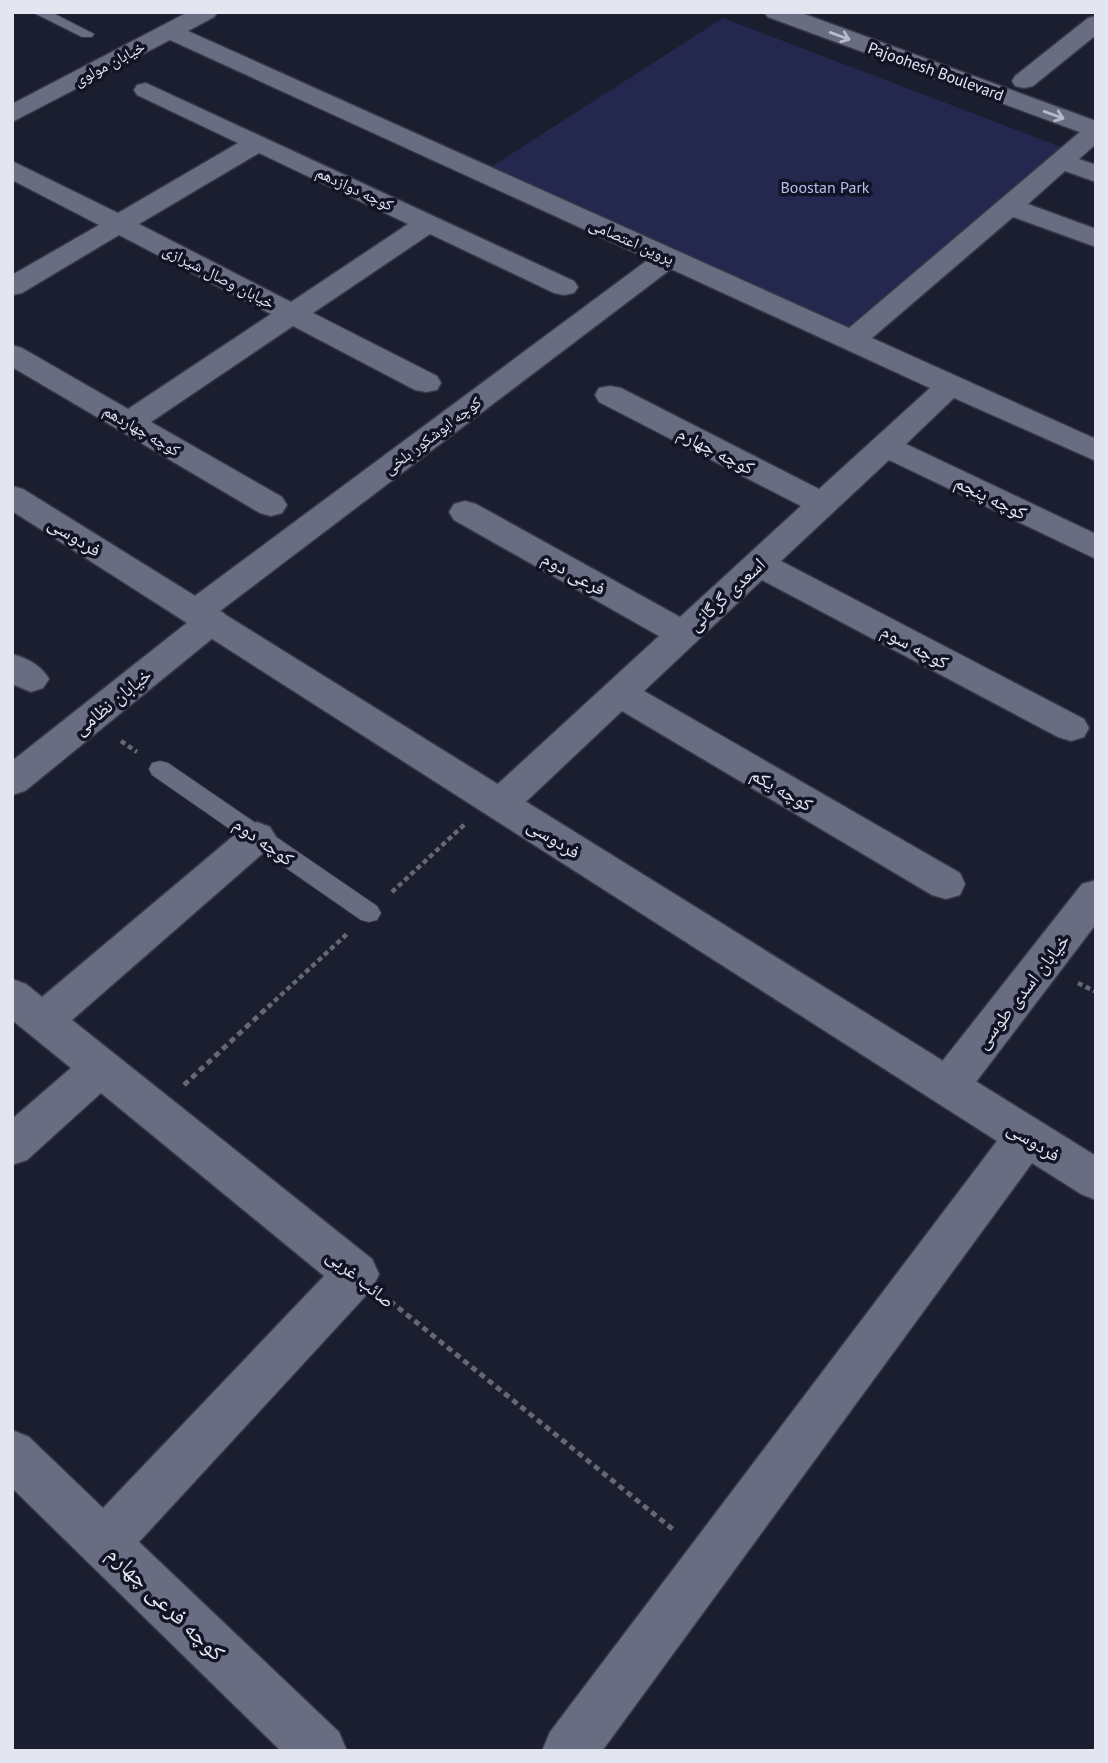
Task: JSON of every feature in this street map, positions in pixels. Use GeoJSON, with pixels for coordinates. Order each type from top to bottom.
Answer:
{"type":"FeatureCollection","features":[{"type":"Feature","properties":{"kind":"street","name":"خیابان مولوی"},"geometry":{"type":"LineString","coordinates":[[12,114],[206,12]]}},
{"type":"Feature","properties":{"kind":"street","name":"Pajoohesh Boulevard"},"geometry":{"type":"LineString","coordinates":[[776,12],[1096,131]]}},
{"type":"Feature","properties":{"kind":"street","name":"Pajoohesh Boulevard"},"geometry":{"type":"LineString","coordinates":[[839,12],[1096,106]]}},
{"type":"Feature","properties":{"kind":"street"},"geometry":{"type":"LineString","coordinates":[[1024,80],[1096,23]]}},
{"type":"Feature","properties":{"kind":"street","name":"پروین اعتصامی"},"geometry":{"type":"LineString","coordinates":[[169,32],[1096,451]]}},
{"type":"Feature","properties":{"kind":"street","name":"کوچه دوازدهم"},"geometry":{"type":"LineString","coordinates":[[145,90],[564,287]]}},
{"type":"Feature","properties":{"kind":"street"},"geometry":{"type":"LineString","coordinates":[[852,341],[1096,131]]}},
{"type":"Feature","properties":{"kind":"street"},"geometry":{"type":"LineString","coordinates":[[12,287],[257,143]]}},
{"type":"Feature","properties":{"kind":"street"},"geometry":{"type":"LineString","coordinates":[[1061,161],[1096,174]]}},
{"type":"Feature","properties":{"kind":"street","name":"خیابان وصال شیرازی"},"geometry":{"type":"LineString","coordinates":[[12,169],[426,383]]}},
{"type":"Feature","properties":{"kind":"street"},"geometry":{"type":"LineString","coordinates":[[1009,206],[1096,239]]}},
{"type":"Feature","properties":{"kind":"street"},"geometry":{"type":"LineString","coordinates":[[129,422],[428,223]]}},
{"type":"Feature","properties":{"kind":"street","name":"کوچه ابوشکور بلخی"},"geometry":{"type":"LineString","coordinates":[[204,616],[668,257]]}},
{"type":"Feature","properties":{"kind":"street","name":"کوچه چهاردهم"},"geometry":{"type":"LineString","coordinates":[[12,354],[271,505]]}},
{"type":"Feature","properties":{"kind":"street","name":"اسعدی گرگانی"},"geometry":{"type":"LineString","coordinates":[[497,801],[619,694],[951,385]]}},
{"type":"Feature","properties":{"kind":"street","name":"کوچه چهارم"},"geometry":{"type":"LineString","coordinates":[[610,395],[822,504]]}},
{"type":"Feature","properties":{"kind":"street","name":"کوچه پنجم"},"geometry":{"type":"LineString","coordinates":[[886,446],[1096,548]]}},
{"type":"Feature","properties":{"kind":"street","name":"فردوسی"},"geometry":{"type":"LineString","coordinates":[[12,496],[1096,1180]]}},
{"type":"Feature","properties":{"kind":"street","name":"فرعی دوم"},"geometry":{"type":"LineString","coordinates":[[465,512],[683,634]]}},
{"type":"Feature","properties":{"kind":"street","name":"کوچه سوم"},"geometry":{"type":"LineString","coordinates":[[759,564],[1071,728]]}},
{"type":"Feature","properties":{"kind":"street","name":"خیابان نظامی"},"geometry":{"type":"LineString","coordinates":[[12,781],[204,616]]}},
{"type":"Feature","properties":{"kind":"street","name":"کوچه یکم"},"geometry":{"type":"LineString","coordinates":[[619,694],[946,884]]}},
{"type":"Feature","properties":{"kind":"street"},"geometry":{"type":"LineString","coordinates":[[27,1009],[257,836]]}},
{"type":"Feature","properties":{"kind":"street","name":"خیابان اسدی طوسی"},"geometry":{"type":"LineString","coordinates":[[948,1086],[1096,895]]}},
{"type":"Feature","properties":{"kind":"street","name":"صائب غربی"},"geometry":{"type":"LineString","coordinates":[[27,1009],[356,1274]]}},
{"type":"Feature","properties":{"kind":"street"},"geometry":{"type":"LineString","coordinates":[[12,1146],[100,1068]]}},
{"type":"Feature","properties":{"kind":"street"},"geometry":{"type":"LineString","coordinates":[[569,1751],[1026,1136]]}},
{"type":"Feature","properties":{"kind":"street"},"geometry":{"type":"LineString","coordinates":[[104,1543],[356,1274]]}},
{"type":"Feature","properties":{"kind":"street","name":"کوچه فرعی چهارم"},"geometry":{"type":"LineString","coordinates":[[12,1454],[320,1751]]}},
{"type":"Feature","properties":{"kind":"lane"},"geometry":{"type":"LineString","coordinates":[[39,12],[87,34]]}},
{"type":"Feature","properties":{"kind":"lane","name":"کوچه دوم"},"geometry":{"type":"LineString","coordinates":[[160,769],[369,913]]}},
{"type":"Feature","properties":{"kind":"path"},"geometry":{"type":"LineString","coordinates":[[155,1111],[369,913],[497,801]]}},
{"type":"Feature","properties":{"kind":"path","name":"صائب غربی"},"geometry":{"type":"LineString","coordinates":[[356,1274],[711,1560]]}},
{"type":"Feature","properties":{"kind":"green space","name":"Boostan Park"},"geometry":{"type":"Polygon","coordinates":[[[723,18],[1061,147],[845,329],[491,167],[723,18]]]}}]}
